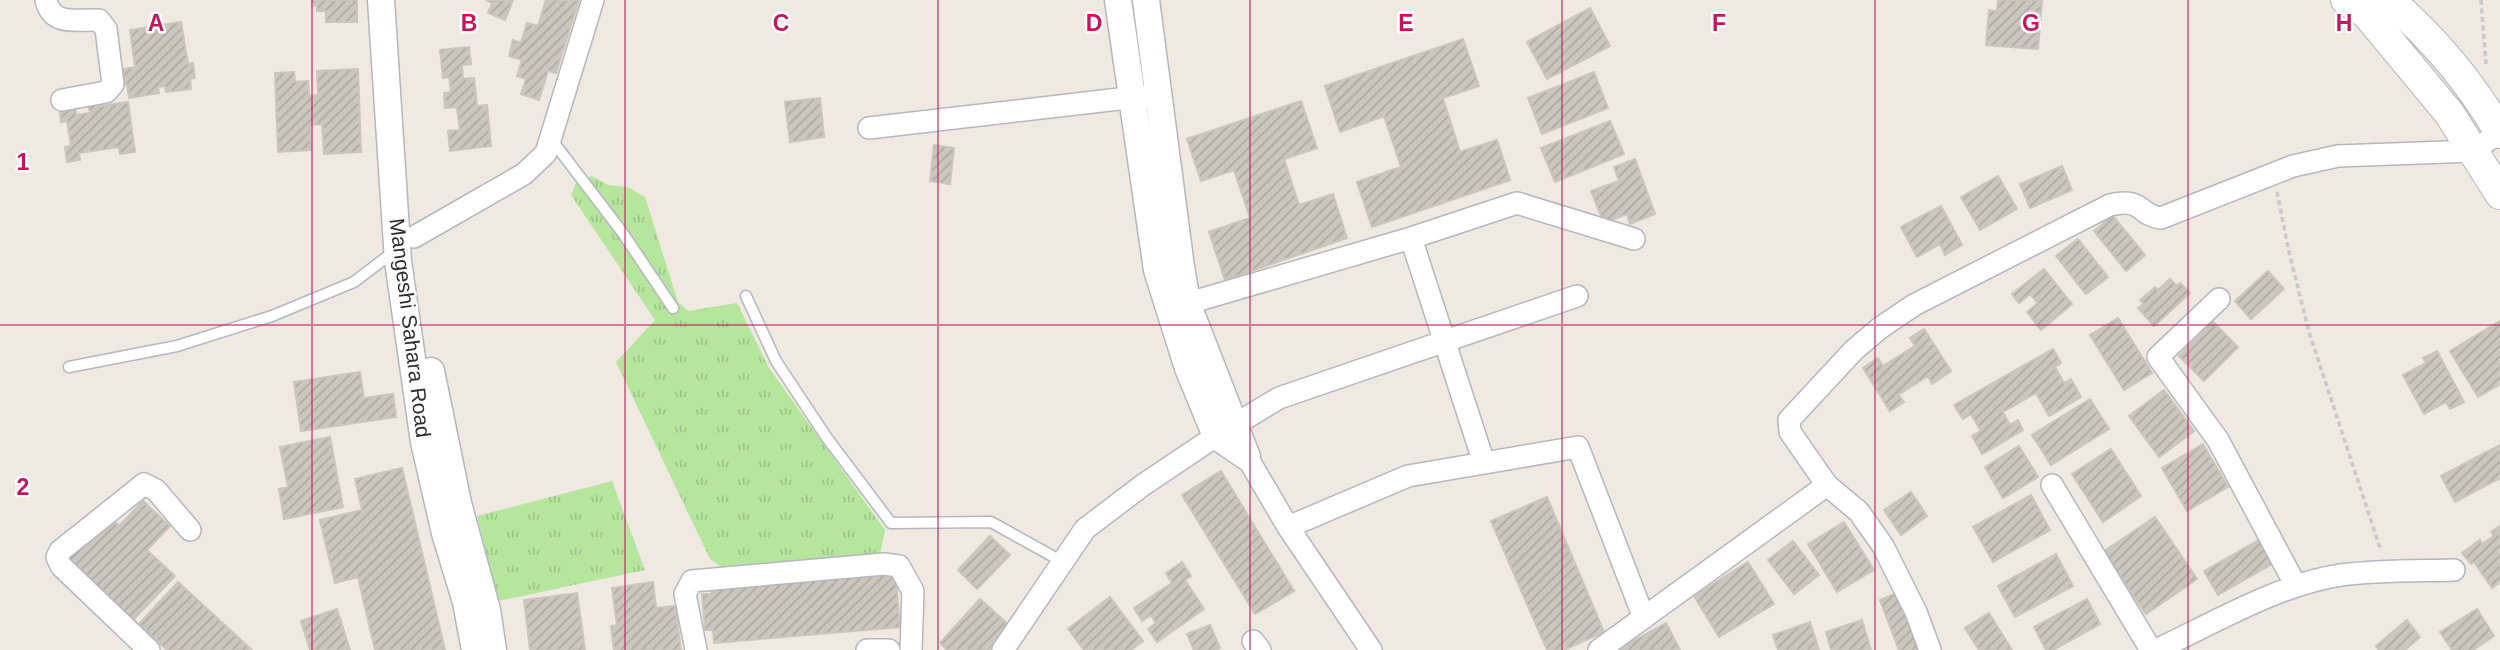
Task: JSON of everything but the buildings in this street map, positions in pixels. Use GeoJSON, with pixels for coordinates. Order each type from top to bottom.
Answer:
{"type":"FeatureCollection","features":[{"type":"Feature","properties":{"kind":"main road"},"geometry":{"type":"LineString","coordinates":[[2346,0],[2366,13],[2449,113],[2500,194]]}},
{"type":"Feature","properties":{"kind":"main road"},"geometry":{"type":"LineString","coordinates":[[2389,0],[2416,24],[2484,105],[2500,133]]}},
{"type":"Feature","properties":{"kind":"street"},"geometry":{"type":"LineString","coordinates":[[46,0],[51,14],[58,18],[99,20],[106,29],[113,84],[110,89],[62,100]]}},
{"type":"Feature","properties":{"kind":"street","name":"Mangeshi Sahara Road"},"geometry":{"type":"LineString","coordinates":[[381,0],[424,442],[445,533],[466,602],[475,650]]}},
{"type":"Feature","properties":{"kind":"street","name":"Mangeshi Sahara Road"},"geometry":{"type":"LineString","coordinates":[[399,0],[406,243],[456,492],[487,610],[494,650]]}},
{"type":"Feature","properties":{"kind":"street"},"geometry":{"type":"LineString","coordinates":[[406,243],[524,174],[546,153],[593,0]]}},
{"type":"Feature","properties":{"kind":"street"},"geometry":{"type":"LineString","coordinates":[[1118,0],[1157,270],[1178,306],[1225,430],[1247,457],[1288,527],[1371,650]]}},
{"type":"Feature","properties":{"kind":"street"},"geometry":{"type":"LineString","coordinates":[[1146,0],[1178,306]]}},
{"type":"Feature","properties":{"kind":"street"},"geometry":{"type":"LineString","coordinates":[[869,128],[1158,95]]}},
{"type":"Feature","properties":{"kind":"street"},"geometry":{"type":"LineString","coordinates":[[1930,650],[1916,612],[1883,546],[1859,512],[1827,485],[1790,432],[1789,420],[1854,351],[1880,328],[1914,305],[2110,205],[2123,202],[2135,204],[2154,217],[2161,218],[2316,160],[2337,156],[2473,150],[2500,133]]}},
{"type":"Feature","properties":{"kind":"street"},"geometry":{"type":"LineString","coordinates":[[1178,306],[1410,238],[1517,203],[1634,239]]}},
{"type":"Feature","properties":{"kind":"street"},"geometry":{"type":"LineString","coordinates":[[1410,238],[1484,463]]}},
{"type":"Feature","properties":{"kind":"street"},"geometry":{"type":"LineString","coordinates":[[1003,650],[1085,529],[1143,485],[1225,430],[1279,398],[1577,296]]}},
{"type":"Feature","properties":{"kind":"street"},"geometry":{"type":"LineString","coordinates":[[2219,299],[2158,357],[2217,440],[2296,586]]}},
{"type":"Feature","properties":{"kind":"street"},"geometry":{"type":"LineString","coordinates":[[1288,527],[1408,475],[1578,447],[1644,618]]}},
{"type":"Feature","properties":{"kind":"street"},"geometry":{"type":"LineString","coordinates":[[149,650],[61,566],[57,557],[60,551],[144,484],[156,490],[190,530]]}},
{"type":"Feature","properties":{"kind":"street"},"geometry":{"type":"LineString","coordinates":[[1599,650],[1827,485]]}},
{"type":"Feature","properties":{"kind":"street"},"geometry":{"type":"LineString","coordinates":[[2052,485],[2154,650],[2296,586],[2340,575],[2454,570]]}},
{"type":"Feature","properties":{"kind":"street"},"geometry":{"type":"LineString","coordinates":[[695,650],[685,594],[692,581],[884,564],[899,566],[913,591],[911,650]]}},
{"type":"Feature","properties":{"kind":"street"},"geometry":{"type":"LineString","coordinates":[[867,650],[889,650]]}},
{"type":"Feature","properties":{"kind":"lane"},"geometry":{"type":"LineString","coordinates":[[551,139],[622,232],[673,308]]}},
{"type":"Feature","properties":{"kind":"lane"},"geometry":{"type":"LineString","coordinates":[[69,367],[177,346],[272,316],[354,282],[406,243]]}},
{"type":"Feature","properties":{"kind":"lane"},"geometry":{"type":"LineString","coordinates":[[746,296],[776,360],[827,438],[891,523],[991,522],[1063,562]]}},
{"type":"Feature","properties":{"kind":"path"},"geometry":{"type":"LineString","coordinates":[[2481,0],[2488,82],[2484,105]]}},
{"type":"Feature","properties":{"kind":"path"},"geometry":{"type":"LineString","coordinates":[[2274,174],[2289,252],[2309,332],[2387,573]]}},
{"type":"Feature","properties":{"kind":"green space"},"geometry":{"type":"Polygon","coordinates":[[[592,176],[608,185],[628,187],[645,197],[678,302],[688,311],[737,303],[769,368],[885,530],[879,559],[728,572],[710,559],[616,362],[655,320],[571,195],[577,181],[592,176]]]}},
{"type":"Feature","properties":{"kind":"green space"},"geometry":{"type":"Polygon","coordinates":[[[612,481],[645,570],[498,601],[477,516],[612,481]]]}}]}
